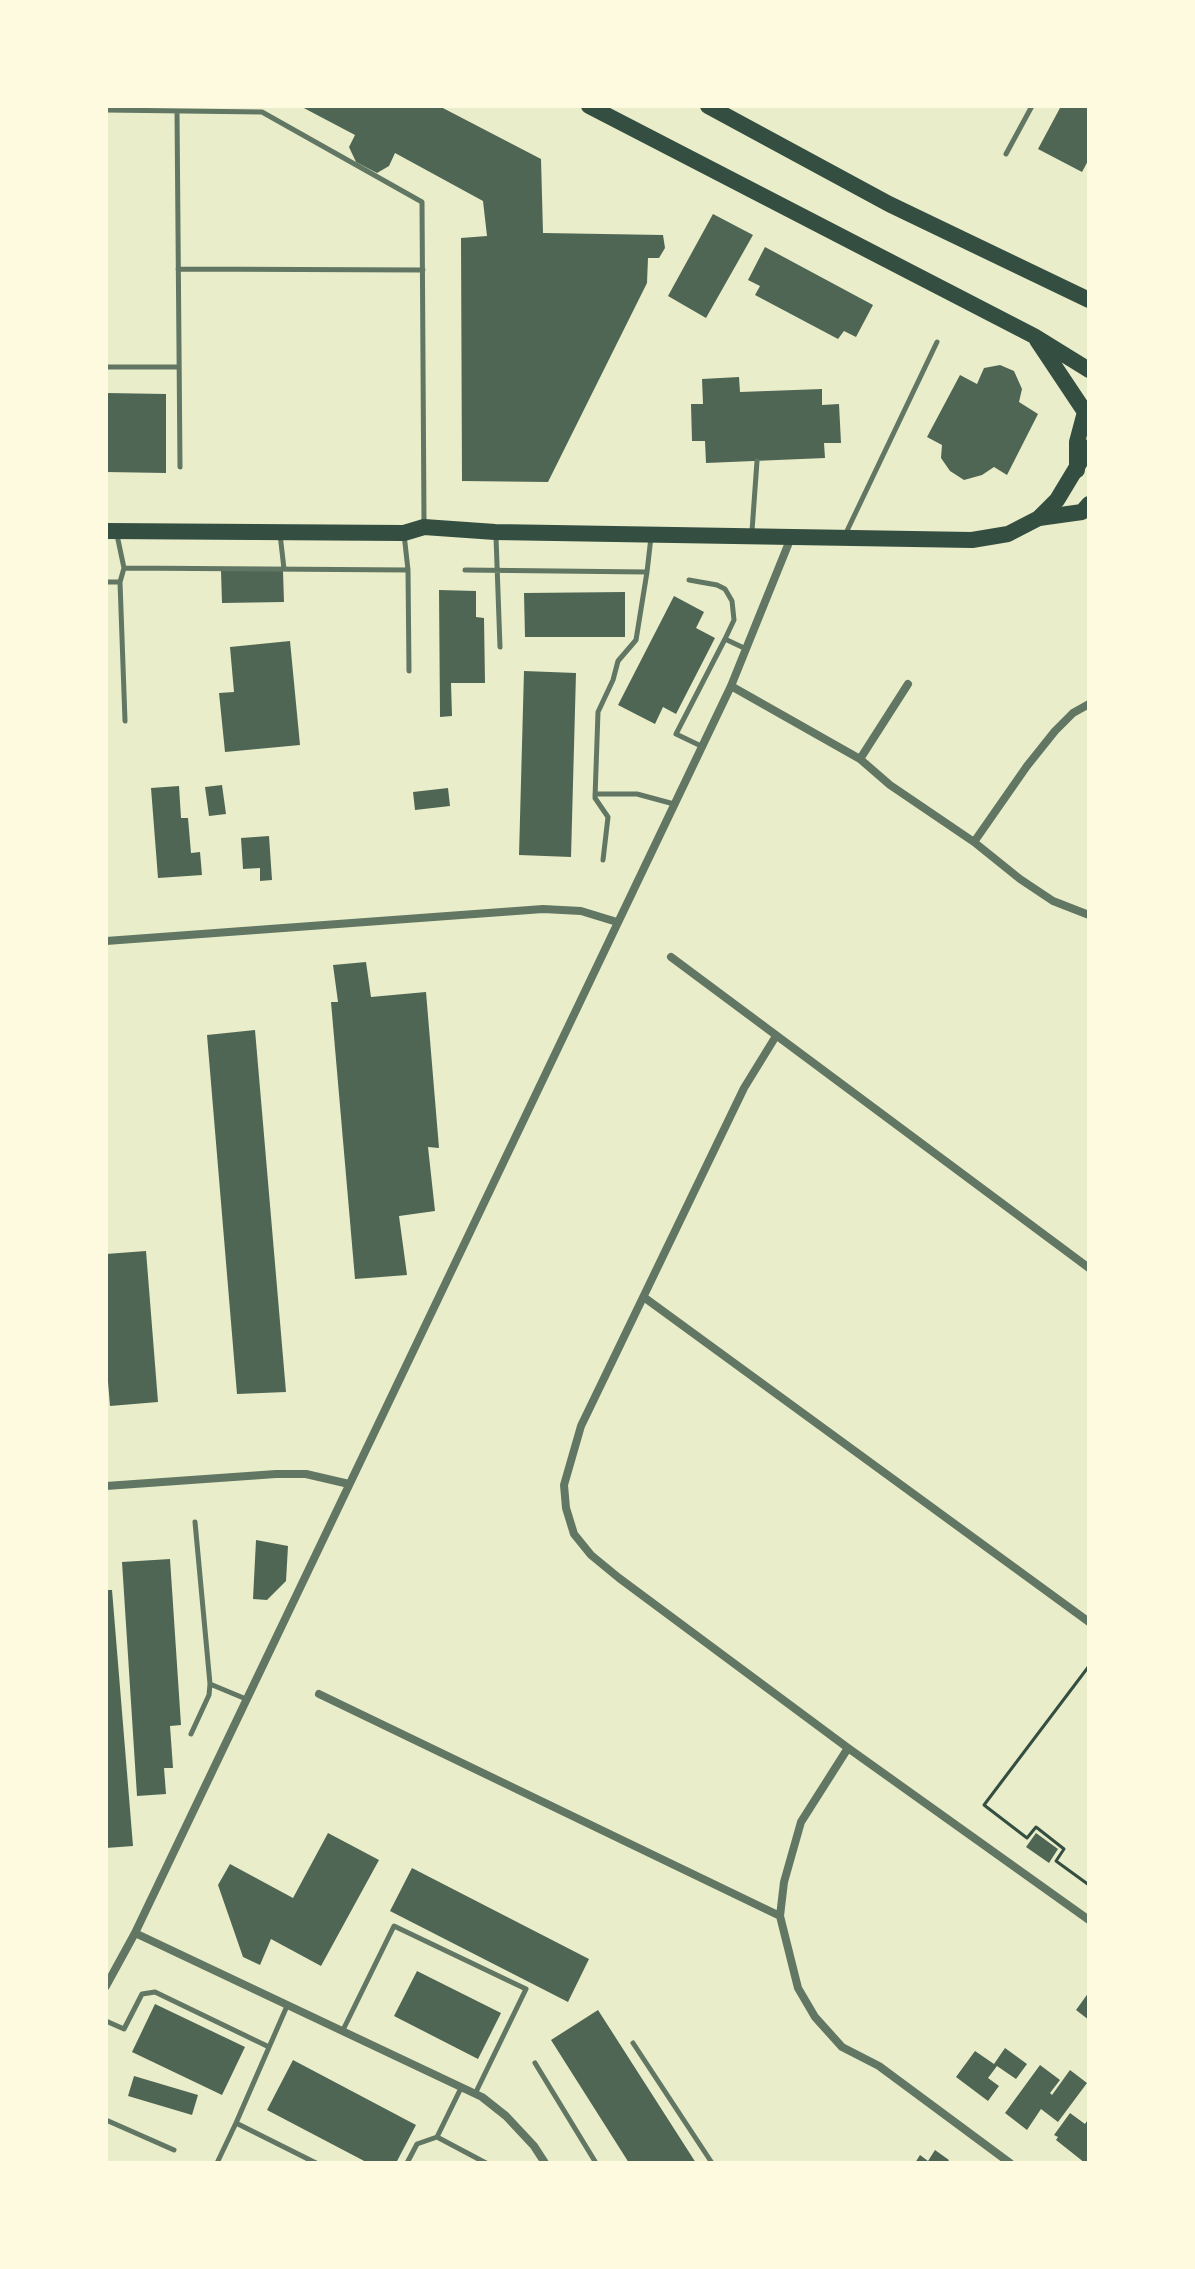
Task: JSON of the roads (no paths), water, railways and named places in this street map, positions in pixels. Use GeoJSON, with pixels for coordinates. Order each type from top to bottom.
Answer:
{"type":"FeatureCollection","features":[{"type":"Feature","properties":{"kind":"main road"},"geometry":{"type":"LineString","coordinates":[[589,106],[1034,336],[1089,370]]}},
{"type":"Feature","properties":{"kind":"main road"},"geometry":{"type":"LineString","coordinates":[[708,106],[889,204],[1089,300]]}},
{"type":"Feature","properties":{"kind":"main road"},"geometry":{"type":"LineString","coordinates":[[1034,336],[1085,412],[1077,442],[1077,470]]}},
{"type":"Feature","properties":{"kind":"main road"},"geometry":{"type":"LineString","coordinates":[[111,531],[404,533],[424,527],[495,532],[972,540],[1008,534],[1039,518],[1057,500],[1089,447]]}},
{"type":"Feature","properties":{"kind":"main road"},"geometry":{"type":"LineString","coordinates":[[1039,518],[1082,512],[1089,504]]}},
{"type":"Feature","properties":{"kind":"street"},"geometry":{"type":"LineString","coordinates":[[106,1986],[135,1933],[731,686],[792,535]]}},
{"type":"Feature","properties":{"kind":"street"},"geometry":{"type":"LineString","coordinates":[[860,759],[908,684]]}},
{"type":"Feature","properties":{"kind":"street"},"geometry":{"type":"LineString","coordinates":[[731,686],[860,759],[890,785],[1053,901],[1089,915]]}},
{"type":"Feature","properties":{"kind":"street"},"geometry":{"type":"LineString","coordinates":[[974,842],[1055,731],[1073,713],[1089,704]]}},
{"type":"Feature","properties":{"kind":"street"},"geometry":{"type":"LineString","coordinates":[[106,941],[543,909],[581,911],[617,922]]}},
{"type":"Feature","properties":{"kind":"street"},"geometry":{"type":"LineString","coordinates":[[671,957],[1089,1268]]}},
{"type":"Feature","properties":{"kind":"street"},"geometry":{"type":"LineString","coordinates":[[776,1036],[744,1088],[581,1426],[564,1485],[566,1508],[574,1534],[591,1555],[619,1578],[848,1748],[1089,1920]]}},
{"type":"Feature","properties":{"kind":"street"},"geometry":{"type":"LineString","coordinates":[[645,1298],[1089,1622]]}},
{"type":"Feature","properties":{"kind":"street"},"geometry":{"type":"LineString","coordinates":[[106,1486],[276,1474],[306,1474],[349,1484]]}},
{"type":"Feature","properties":{"kind":"street"},"geometry":{"type":"LineString","coordinates":[[319,1694],[780,1916]]}},
{"type":"Feature","properties":{"kind":"street"},"geometry":{"type":"LineString","coordinates":[[848,1748],[801,1822],[784,1882],[780,1916],[798,1988],[815,2017],[842,2047],[879,2066],[1010,2163]]}},
{"type":"Feature","properties":{"kind":"street"},"geometry":{"type":"LineString","coordinates":[[135,1933],[475,2094],[506,2116],[545,2163]]}},
{"type":"Feature","properties":{"kind":"lane"},"geometry":{"type":"LineString","coordinates":[[1006,154],[1032,106]]}},
{"type":"Feature","properties":{"kind":"lane"},"geometry":{"type":"LineString","coordinates":[[106,110],[262,112],[422,202],[424,527]]}},
{"type":"Feature","properties":{"kind":"lane"},"geometry":{"type":"LineString","coordinates":[[177,111],[180,467]]}},
{"type":"Feature","properties":{"kind":"lane"},"geometry":{"type":"LineString","coordinates":[[178,269],[423,270]]}},
{"type":"Feature","properties":{"kind":"lane"},"geometry":{"type":"LineString","coordinates":[[845,536],[937,342]]}},
{"type":"Feature","properties":{"kind":"lane"},"geometry":{"type":"LineString","coordinates":[[106,367],[179,367]]}},
{"type":"Feature","properties":{"kind":"lane"},"geometry":{"type":"LineString","coordinates":[[751,536],[757,461]]}},
{"type":"Feature","properties":{"kind":"lane"},"geometry":{"type":"LineString","coordinates":[[279,530],[284,569]]}},
{"type":"Feature","properties":{"kind":"lane"},"geometry":{"type":"LineString","coordinates":[[111,531],[124,568],[120,582],[125,721]]}},
{"type":"Feature","properties":{"kind":"lane"},"geometry":{"type":"LineString","coordinates":[[495,532],[499,568],[500,647]]}},
{"type":"Feature","properties":{"kind":"lane"},"geometry":{"type":"LineString","coordinates":[[404,533],[408,570],[409,671]]}},
{"type":"Feature","properties":{"kind":"lane"},"geometry":{"type":"LineString","coordinates":[[603,860],[608,817],[595,794],[598,712],[618,661],[636,640],[651,535]]}},
{"type":"Feature","properties":{"kind":"lane"},"geometry":{"type":"LineString","coordinates":[[124,568],[408,570]]}},
{"type":"Feature","properties":{"kind":"lane"},"geometry":{"type":"LineString","coordinates":[[465,570],[647,572]]}},
{"type":"Feature","properties":{"kind":"lane"},"geometry":{"type":"LineString","coordinates":[[689,580],[725,589],[732,601],[734,620],[676,734],[701,746]]}},
{"type":"Feature","properties":{"kind":"lane"},"geometry":{"type":"LineString","coordinates":[[106,582],[120,582]]}},
{"type":"Feature","properties":{"kind":"lane"},"geometry":{"type":"LineString","coordinates":[[725,639],[744,648]]}},
{"type":"Feature","properties":{"kind":"lane"},"geometry":{"type":"LineString","coordinates":[[595,794],[637,794],[674,804]]}},
{"type":"Feature","properties":{"kind":"lane"},"geometry":{"type":"LineString","coordinates":[[191,1734],[209,1695],[210,1684],[195,1522]]}},
{"type":"Feature","properties":{"kind":"lane"},"geometry":{"type":"LineString","coordinates":[[210,1684],[246,1699]]}},
{"type":"Feature","properties":{"kind":"lane"},"geometry":{"type":"LineString","coordinates":[[343,2031],[394,1926],[407,1932],[526,1989],[475,2094]]}},
{"type":"Feature","properties":{"kind":"lane"},"geometry":{"type":"LineString","coordinates":[[106,2021],[124,2029],[142,1994],[155,1992],[269,2047]]}},
{"type":"Feature","properties":{"kind":"lane"},"geometry":{"type":"LineString","coordinates":[[217,2163],[287,2006]]}},
{"type":"Feature","properties":{"kind":"lane"},"geometry":{"type":"LineString","coordinates":[[633,2043],[712,2163]]}},
{"type":"Feature","properties":{"kind":"lane"},"geometry":{"type":"LineString","coordinates":[[535,2063],[596,2163]]}},
{"type":"Feature","properties":{"kind":"lane"},"geometry":{"type":"LineString","coordinates":[[407,2163],[417,2144],[437,2137],[461,2088]]}},
{"type":"Feature","properties":{"kind":"lane"},"geometry":{"type":"LineString","coordinates":[[106,2120],[174,2150]]}},
{"type":"Feature","properties":{"kind":"lane"},"geometry":{"type":"LineString","coordinates":[[236,2123],[316,2163]]}},
{"type":"Feature","properties":{"kind":"lane"},"geometry":{"type":"LineString","coordinates":[[437,2137],[486,2163]]}}]}
